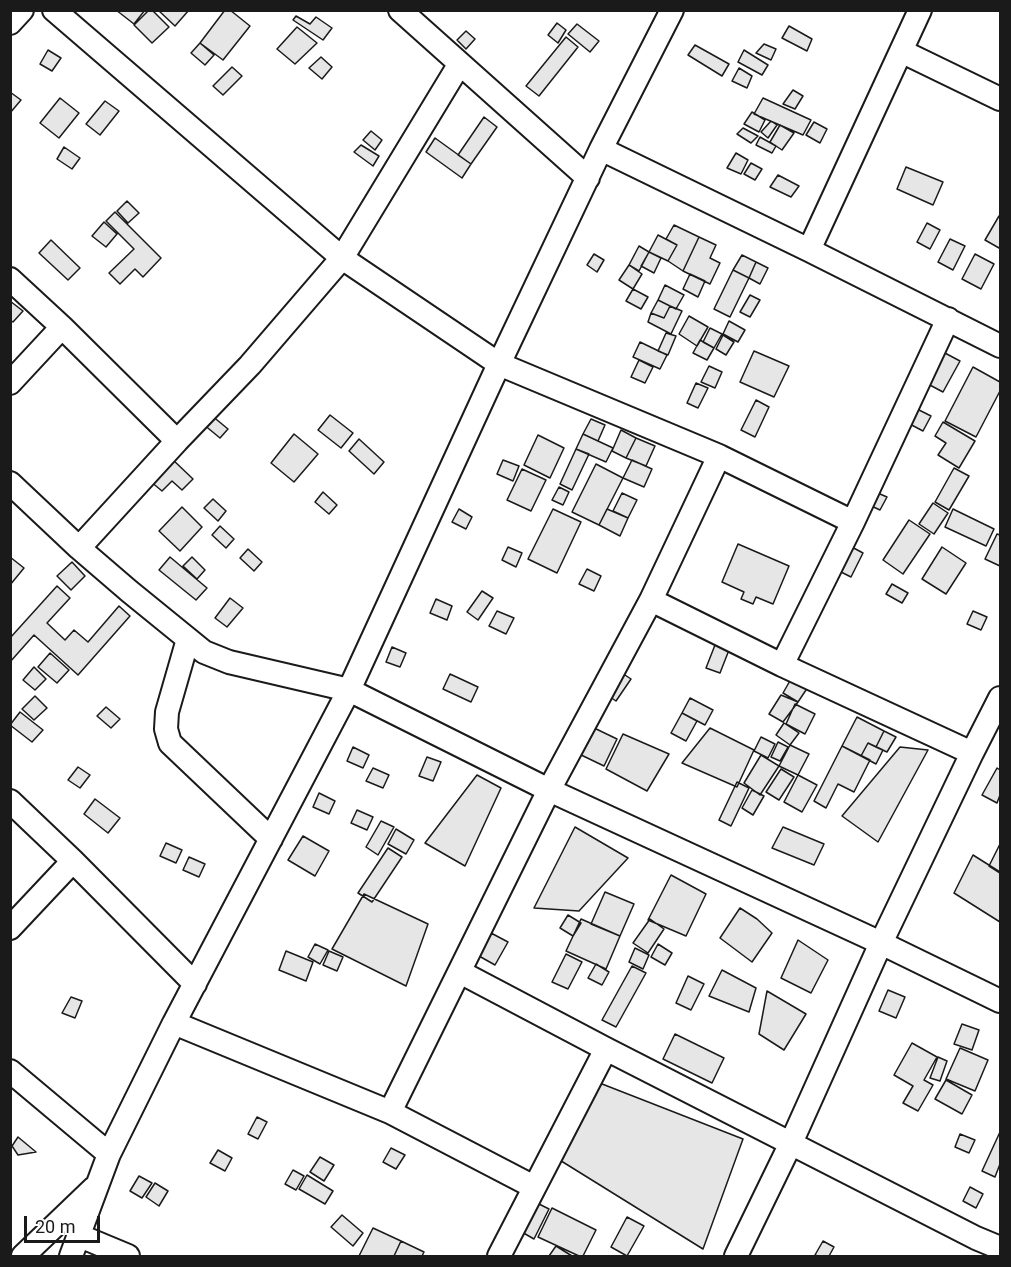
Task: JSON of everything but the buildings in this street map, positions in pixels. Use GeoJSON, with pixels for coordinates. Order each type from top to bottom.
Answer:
{"type":"FeatureCollection","features":[{"type":"Feature","properties":{"kind":"street"},"geometry":{"type":"LineString","coordinates":[[10,23],[22,10]]}},
{"type":"Feature","properties":{"kind":"street"},"geometry":{"type":"LineString","coordinates":[[54,10],[342,258],[499,364],[719,456],[853,522]]}},
{"type":"Feature","properties":{"kind":"street"},"geometry":{"type":"LineString","coordinates":[[400,10],[588,178]]}},
{"type":"Feature","properties":{"kind":"street"},"geometry":{"type":"LineString","coordinates":[[71,1257],[109,1154],[174,1023],[349,690],[600,149],[672,10]]}},
{"type":"Feature","properties":{"kind":"street"},"geometry":{"type":"LineString","coordinates":[[809,250],[920,10]]}},
{"type":"Feature","properties":{"kind":"street"},"geometry":{"type":"LineString","coordinates":[[901,51],[1000,99]]}},
{"type":"Feature","properties":{"kind":"street"},"geometry":{"type":"LineString","coordinates":[[79,548],[250,365],[342,258],[459,65]]}},
{"type":"Feature","properties":{"kind":"street"},"geometry":{"type":"LineString","coordinates":[[600,149],[1000,346]]}},
{"type":"Feature","properties":{"kind":"street"},"geometry":{"type":"LineString","coordinates":[[10,279],[177,441]]}},
{"type":"Feature","properties":{"kind":"street"},"geometry":{"type":"LineString","coordinates":[[782,665],[853,522],[948,319]]}},
{"type":"Feature","properties":{"kind":"street"},"geometry":{"type":"LineString","coordinates":[[10,383],[62,327]]}},
{"type":"Feature","properties":{"kind":"street"},"geometry":{"type":"LineString","coordinates":[[390,1112],[549,790],[651,600],[719,456]]}},
{"type":"Feature","properties":{"kind":"street"},"geometry":{"type":"LineString","coordinates":[[10,483],[79,548],[204,652],[229,662],[349,690],[549,790],[1000,1001]]}},
{"type":"Feature","properties":{"kind":"street"},"geometry":{"type":"LineString","coordinates":[[651,600],[782,665],[972,753]]}},
{"type":"Feature","properties":{"kind":"street"},"geometry":{"type":"LineString","coordinates":[[188,639],[167,712],[166,729],[170,742],[271,839]]}},
{"type":"Feature","properties":{"kind":"street"},"geometry":{"type":"LineString","coordinates":[[736,1257],[791,1143],[881,944],[1000,698]]}},
{"type":"Feature","properties":{"kind":"street"},"geometry":{"type":"LineString","coordinates":[[10,801],[195,984]]}},
{"type":"Feature","properties":{"kind":"street"},"geometry":{"type":"LineString","coordinates":[[10,928],[73,861]]}},
{"type":"Feature","properties":{"kind":"street"},"geometry":{"type":"LineString","coordinates":[[460,972],[791,1143],[972,1247],[1000,1248]]}},
{"type":"Feature","properties":{"kind":"street"},"geometry":{"type":"LineString","coordinates":[[174,1023],[390,1112],[534,1187]]}},
{"type":"Feature","properties":{"kind":"street"},"geometry":{"type":"LineString","coordinates":[[499,1257],[606,1049]]}},
{"type":"Feature","properties":{"kind":"street"},"geometry":{"type":"LineString","coordinates":[[10,1071],[109,1154]]}},
{"type":"Feature","properties":{"kind":"street"},"geometry":{"type":"LineString","coordinates":[[23,1257],[99,1182]]}},
{"type":"Feature","properties":{"kind":"street"},"geometry":{"type":"LineString","coordinates":[[80,1236],[128,1257]]}}]}
